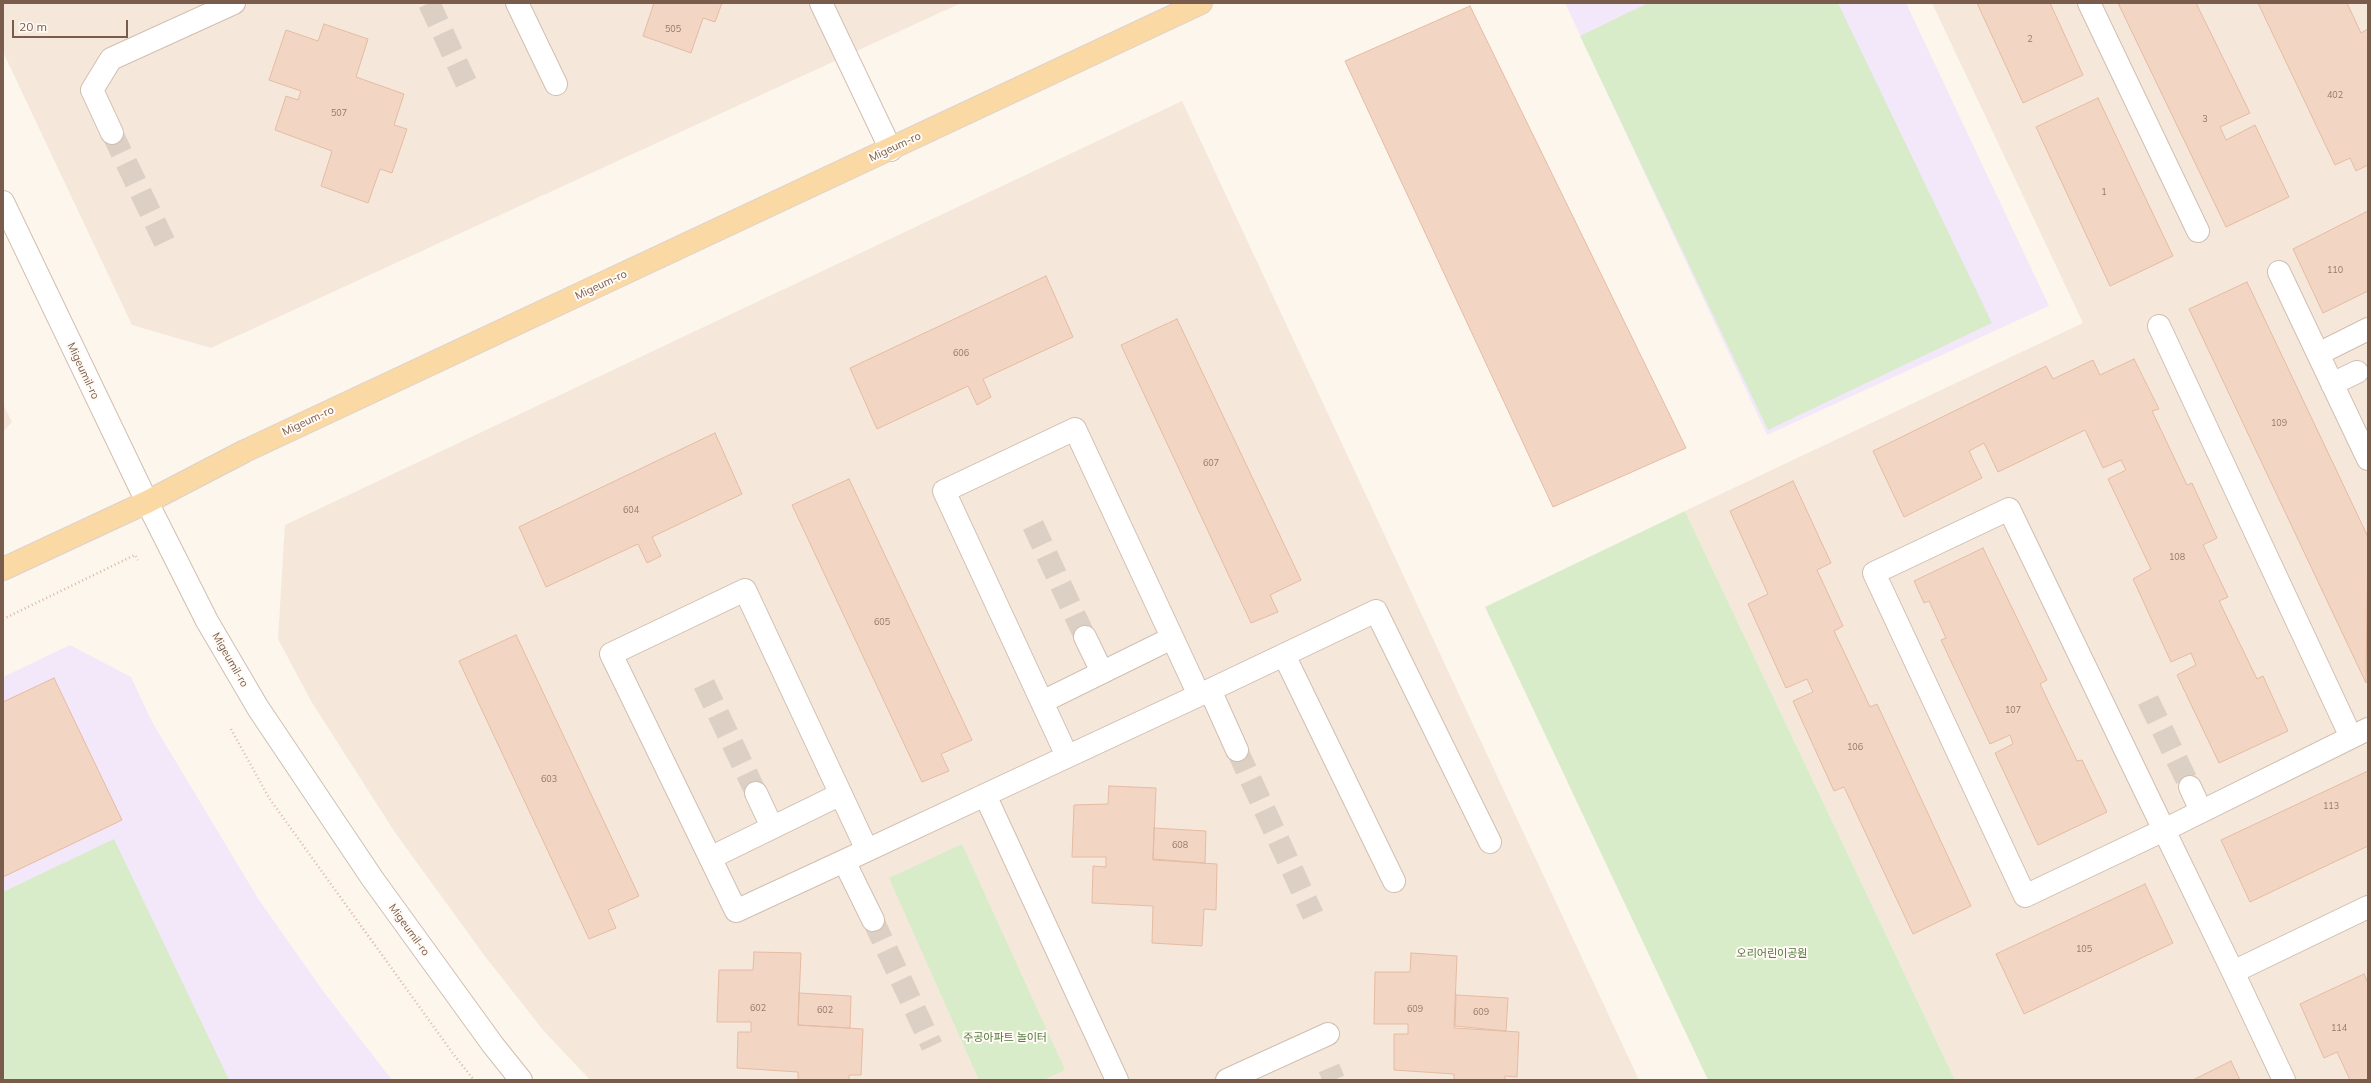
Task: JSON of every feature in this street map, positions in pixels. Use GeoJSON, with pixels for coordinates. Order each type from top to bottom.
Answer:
{"type":"FeatureCollection","features":[{"type":"Feature","properties":{"kind":"main road","name":"Migeum-ro"},"geometry":{"type":"LineString","coordinates":[[3,569],[147,502],[245,451],[891,150],[1201,3]]}},
{"type":"Feature","properties":{"kind":"street"},"geometry":{"type":"LineString","coordinates":[[112,133],[92,90],[111,59],[234,3]]}},
{"type":"Feature","properties":{"kind":"street"},"geometry":{"type":"LineString","coordinates":[[517,3],[556,84]]}},
{"type":"Feature","properties":{"kind":"street"},"geometry":{"type":"LineString","coordinates":[[821,3],[891,150]]}},
{"type":"Feature","properties":{"kind":"street"},"geometry":{"type":"LineString","coordinates":[[2090,3],[2198,231]]}},
{"type":"Feature","properties":{"kind":"street","name":"Migeumil-ro"},"geometry":{"type":"LineString","coordinates":[[3,202],[147,502],[207,621],[258,708],[310,788],[429,959],[521,1080]]}},
{"type":"Feature","properties":{"kind":"street"},"geometry":{"type":"LineString","coordinates":[[2279,272],[2368,459]]}},
{"type":"Feature","properties":{"kind":"street"},"geometry":{"type":"LineString","coordinates":[[2160,326],[2360,733],[2164,830],[2025,896],[1874,573],[2009,509],[2164,830],[2233,972],[2284,1080]]}},
{"type":"Feature","properties":{"kind":"street"},"geometry":{"type":"LineString","coordinates":[[2318,354],[2368,329]]}},
{"type":"Feature","properties":{"kind":"street"},"geometry":{"type":"LineString","coordinates":[[2332,384],[2357,372]]}},
{"type":"Feature","properties":{"kind":"street"},"geometry":{"type":"LineString","coordinates":[[1067,756],[944,491],[1075,429],[1172,638],[1237,750]]}},
{"type":"Feature","properties":{"kind":"street"},"geometry":{"type":"LineString","coordinates":[[867,850],[745,590],[611,654],[736,911],[844,861],[985,795],[1376,611],[1490,842]]}},
{"type":"Feature","properties":{"kind":"street"},"geometry":{"type":"LineString","coordinates":[[1086,637],[1102,672]]}},
{"type":"Feature","properties":{"kind":"street"},"geometry":{"type":"LineString","coordinates":[[1042,702],[1172,638]]}},
{"type":"Feature","properties":{"kind":"street"},"geometry":{"type":"LineString","coordinates":[[1284,654],[1394,880]]}},
{"type":"Feature","properties":{"kind":"street"},"geometry":{"type":"LineString","coordinates":[[2190,787],[2201,811]]}},
{"type":"Feature","properties":{"kind":"street"},"geometry":{"type":"LineString","coordinates":[[756,793],[772,827]]}},
{"type":"Feature","properties":{"kind":"street"},"geometry":{"type":"LineString","coordinates":[[710,858],[841,794]]}},
{"type":"Feature","properties":{"kind":"street"},"geometry":{"type":"LineString","coordinates":[[985,795],[1118,1080]]}},
{"type":"Feature","properties":{"kind":"street"},"geometry":{"type":"LineString","coordinates":[[844,861],[872,920]]}},
{"type":"Feature","properties":{"kind":"street"},"geometry":{"type":"LineString","coordinates":[[2233,972],[2368,907]]}},
{"type":"Feature","properties":{"kind":"street"},"geometry":{"type":"LineString","coordinates":[[1227,1080],[1328,1034]]}},
{"type":"Feature","properties":{"kind":"path"},"geometry":{"type":"LineString","coordinates":[[3,618],[135,555],[139,562]]}},
{"type":"Feature","properties":{"kind":"path"},"geometry":{"type":"LineString","coordinates":[[227,722],[269,798],[454,1055],[474,1080]]}},
{"type":"Feature","properties":{"kind":"shaded area"},"geometry":{"type":"Polygon","coordinates":[[[3,3],[961,3],[211,348],[132,325],[3,52],[3,3]]]}},
{"type":"Feature","properties":{"kind":"shaded area"},"geometry":{"type":"Polygon","coordinates":[[[1565,3],[1906,3],[2049,306],[1767,435],[1565,3]]]}},
{"type":"Feature","properties":{"kind":"shaded area"},"geometry":{"type":"Polygon","coordinates":[[[1932,3],[2368,3],[2368,1080],[1955,1080],[1685,511],[2083,323],[1932,3]]]}},
{"type":"Feature","properties":{"kind":"shaded area"},"geometry":{"type":"Polygon","coordinates":[[[1182,101],[1639,1080],[590,1080],[543,1030],[484,955],[394,831],[311,701],[278,639],[285,525],[1182,101]]]}},
{"type":"Feature","properties":{"kind":"shaded area"},"geometry":{"type":"Polygon","coordinates":[[[3,404],[12,422],[3,432],[3,404]]]}},
{"type":"Feature","properties":{"kind":"shaded area"},"geometry":{"type":"Polygon","coordinates":[[[70,645],[131,677],[152,722],[259,900],[323,991],[392,1080],[3,1080],[3,677],[70,645]]]}},
{"type":"Feature","properties":{"kind":"green space"},"geometry":{"type":"Polygon","coordinates":[[[1648,3],[1838,3],[1992,323],[1768,430],[1580,36],[1648,3]]]}},
{"type":"Feature","properties":{"kind":"green space","name":"오리어린이공원"},"geometry":{"type":"Polygon","coordinates":[[[1685,511],[1955,1080],[1708,1080],[1485,607],[1685,511]]]}},
{"type":"Feature","properties":{"kind":"green space"},"geometry":{"type":"Polygon","coordinates":[[[114,839],[229,1080],[3,1080],[3,892],[114,839]]]}},
{"type":"Feature","properties":{"kind":"green space","name":"주공아파트 놀이터"},"geometry":{"type":"Polygon","coordinates":[[[962,844],[1065,1070],[1043,1080],[979,1080],[889,878],[962,844]]]}},
{"type":"Feature","properties":{"kind":"building"},"geometry":{"type":"Polygon","coordinates":[[[654,3],[722,3],[715,22],[703,18],[691,53],[643,36],[654,3]]]}},
{"type":"Feature","properties":{"kind":"building"},"geometry":{"type":"Polygon","coordinates":[[[1977,3],[2050,3],[2083,75],[2023,103],[1977,3]]]}},
{"type":"Feature","properties":{"kind":"building"},"geometry":{"type":"Polygon","coordinates":[[[2118,3],[2196,3],[2250,113],[2220,127],[2226,140],[2255,125],[2289,197],[2226,227],[2118,3]]]}},
{"type":"Feature","properties":{"kind":"building"},"geometry":{"type":"Polygon","coordinates":[[[2258,3],[2347,3],[2361,33],[2368,29],[2368,165],[2356,171],[2350,158],[2335,165],[2258,3]]]}},
{"type":"Feature","properties":{"kind":"building"},"geometry":{"type":"Polygon","coordinates":[[[1470,6],[1686,448],[1553,507],[1345,61],[1470,6]]]}},
{"type":"Feature","properties":{"kind":"building"},"geometry":{"type":"Polygon","coordinates":[[[324,24],[368,39],[356,77],[404,94],[394,125],[407,129],[392,173],[380,169],[368,203],[321,186],[332,151],[275,130],[286,96],[298,100],[301,91],[269,80],[286,30],[318,41],[324,24]]]}},
{"type":"Feature","properties":{"kind":"building"},"geometry":{"type":"Polygon","coordinates":[[[2098,98],[2173,256],[2110,286],[2036,127],[2098,98]]]}},
{"type":"Feature","properties":{"kind":"building"},"geometry":{"type":"Polygon","coordinates":[[[2368,211],[2368,291],[2323,313],[2293,249],[2368,211]]]}},
{"type":"Feature","properties":{"kind":"building"},"geometry":{"type":"Polygon","coordinates":[[[1046,276],[1073,337],[983,379],[991,397],[977,405],[968,386],[877,429],[850,368],[1046,276]]]}},
{"type":"Feature","properties":{"kind":"building"},"geometry":{"type":"Polygon","coordinates":[[[2247,282],[2368,537],[2366,683],[2189,309],[2247,282]]]}},
{"type":"Feature","properties":{"kind":"building"},"geometry":{"type":"Polygon","coordinates":[[[1177,319],[1301,580],[1270,595],[1278,612],[1251,623],[1121,345],[1177,319]]]}},
{"type":"Feature","properties":{"kind":"building"},"geometry":{"type":"Polygon","coordinates":[[[2134,359],[2159,409],[2152,411],[2187,485],[2192,483],[2217,538],[2203,545],[2228,597],[2219,601],[2257,679],[2263,676],[2288,731],[2219,763],[2177,675],[2196,665],[2191,653],[2171,662],[2133,579],[2151,569],[2108,479],[2126,470],[2121,460],[2103,468],[2085,430],[1998,472],[1984,443],[1969,451],[1982,478],[1904,517],[1873,451],[2046,366],[2053,379],[2093,360],[2100,375],[2134,359]]]}},
{"type":"Feature","properties":{"kind":"building"},"geometry":{"type":"Polygon","coordinates":[[[715,433],[742,494],[652,537],[661,556],[647,563],[638,544],[546,587],[519,527],[715,433]]]}},
{"type":"Feature","properties":{"kind":"building"},"geometry":{"type":"Polygon","coordinates":[[[849,479],[972,740],[941,754],[949,771],[922,782],[792,505],[849,479]]]}},
{"type":"Feature","properties":{"kind":"building"},"geometry":{"type":"Polygon","coordinates":[[[1793,481],[1831,563],[1817,570],[1843,626],[1834,631],[1870,707],[1877,704],[1971,906],[1913,934],[1844,787],[1834,791],[1793,701],[1813,692],[1807,679],[1786,688],[1748,604],[1768,594],[1730,511],[1793,481]]]}},
{"type":"Feature","properties":{"kind":"building"},"geometry":{"type":"Polygon","coordinates":[[[1983,548],[2047,680],[2040,684],[2077,761],[2082,760],[2107,812],[2038,845],[1995,753],[2013,744],[2010,735],[1990,744],[1941,640],[1946,638],[1929,601],[1924,603],[1914,581],[1983,548]]]}},
{"type":"Feature","properties":{"kind":"building"},"geometry":{"type":"Polygon","coordinates":[[[516,635],[639,896],[608,910],[616,928],[589,939],[459,661],[516,635]]]}},
{"type":"Feature","properties":{"kind":"building"},"geometry":{"type":"Polygon","coordinates":[[[54,678],[122,820],[3,877],[3,702],[54,678]]]}},
{"type":"Feature","properties":{"kind":"building"},"geometry":{"type":"Polygon","coordinates":[[[2368,771],[2368,846],[2250,902],[2221,840],[2368,771]]]}},
{"type":"Feature","properties":{"kind":"building"},"geometry":{"type":"Polygon","coordinates":[[[1109,786],[1156,788],[1153,860],[1217,864],[1216,910],[1204,909],[1202,946],[1152,943],[1153,906],[1092,903],[1093,866],[1106,867],[1106,857],[1072,857],[1074,805],[1108,804],[1109,786]]]}},
{"type":"Feature","properties":{"kind":"building"},"geometry":{"type":"Polygon","coordinates":[[[1154,828],[1206,831],[1205,863],[1153,859],[1154,828]]]}},
{"type":"Feature","properties":{"kind":"building"},"geometry":{"type":"Polygon","coordinates":[[[2145,884],[2173,943],[2024,1014],[1996,954],[2145,884]]]}},
{"type":"Feature","properties":{"kind":"building"},"geometry":{"type":"Polygon","coordinates":[[[754,952],[801,953],[798,1025],[863,1029],[861,1075],[849,1075],[849,1080],[798,1080],[798,1072],[737,1068],[738,1032],[751,1032],[751,1022],[717,1022],[719,970],[753,970],[754,952]]]}},
{"type":"Feature","properties":{"kind":"building"},"geometry":{"type":"Polygon","coordinates":[[[1411,953],[1457,956],[1454,1028],[1519,1032],[1517,1077],[1505,1076],[1505,1080],[1454,1080],[1454,1074],[1394,1070],[1394,1034],[1408,1034],[1408,1024],[1374,1024],[1375,972],[1410,972],[1411,953]]]}},
{"type":"Feature","properties":{"kind":"building"},"geometry":{"type":"Polygon","coordinates":[[[2364,974],[2368,983],[2368,1080],[2350,1080],[2337,1052],[2324,1058],[2300,1004],[2364,974]]]}},
{"type":"Feature","properties":{"kind":"building"},"geometry":{"type":"Polygon","coordinates":[[[799,993],[851,996],[850,1028],[798,1025],[799,993]]]}},
{"type":"Feature","properties":{"kind":"building"},"geometry":{"type":"Polygon","coordinates":[[[1456,995],[1508,998],[1506,1031],[1455,1026],[1456,995]]]}},
{"type":"Feature","properties":{"kind":"building"},"geometry":{"type":"Polygon","coordinates":[[[2231,1061],[2240,1080],[2193,1080],[2231,1061]]]}},
{"type":"Feature","properties":{"kind":"tunnel"},"geometry":{"type":"LineString","coordinates":[[429,3],[470,91]]}},
{"type":"Feature","properties":{"kind":"tunnel"},"geometry":{"type":"LineString","coordinates":[[112,133],[165,243]]}},
{"type":"Feature","properties":{"kind":"tunnel"},"geometry":{"type":"LineString","coordinates":[[1033,525],[1085,637]]}},
{"type":"Feature","properties":{"kind":"tunnel"},"geometry":{"type":"LineString","coordinates":[[704,684],[756,793]]}},
{"type":"Feature","properties":{"kind":"tunnel"},"geometry":{"type":"LineString","coordinates":[[2148,700],[2190,787]]}},
{"type":"Feature","properties":{"kind":"tunnel"},"geometry":{"type":"LineString","coordinates":[[1237,750],[1313,915]]}},
{"type":"Feature","properties":{"kind":"tunnel"},"geometry":{"type":"LineString","coordinates":[[873,920],[932,1046]]}},
{"type":"Feature","properties":{"kind":"tunnel"},"geometry":{"type":"LineString","coordinates":[[1329,1068],[1334,1080]]}}]}
